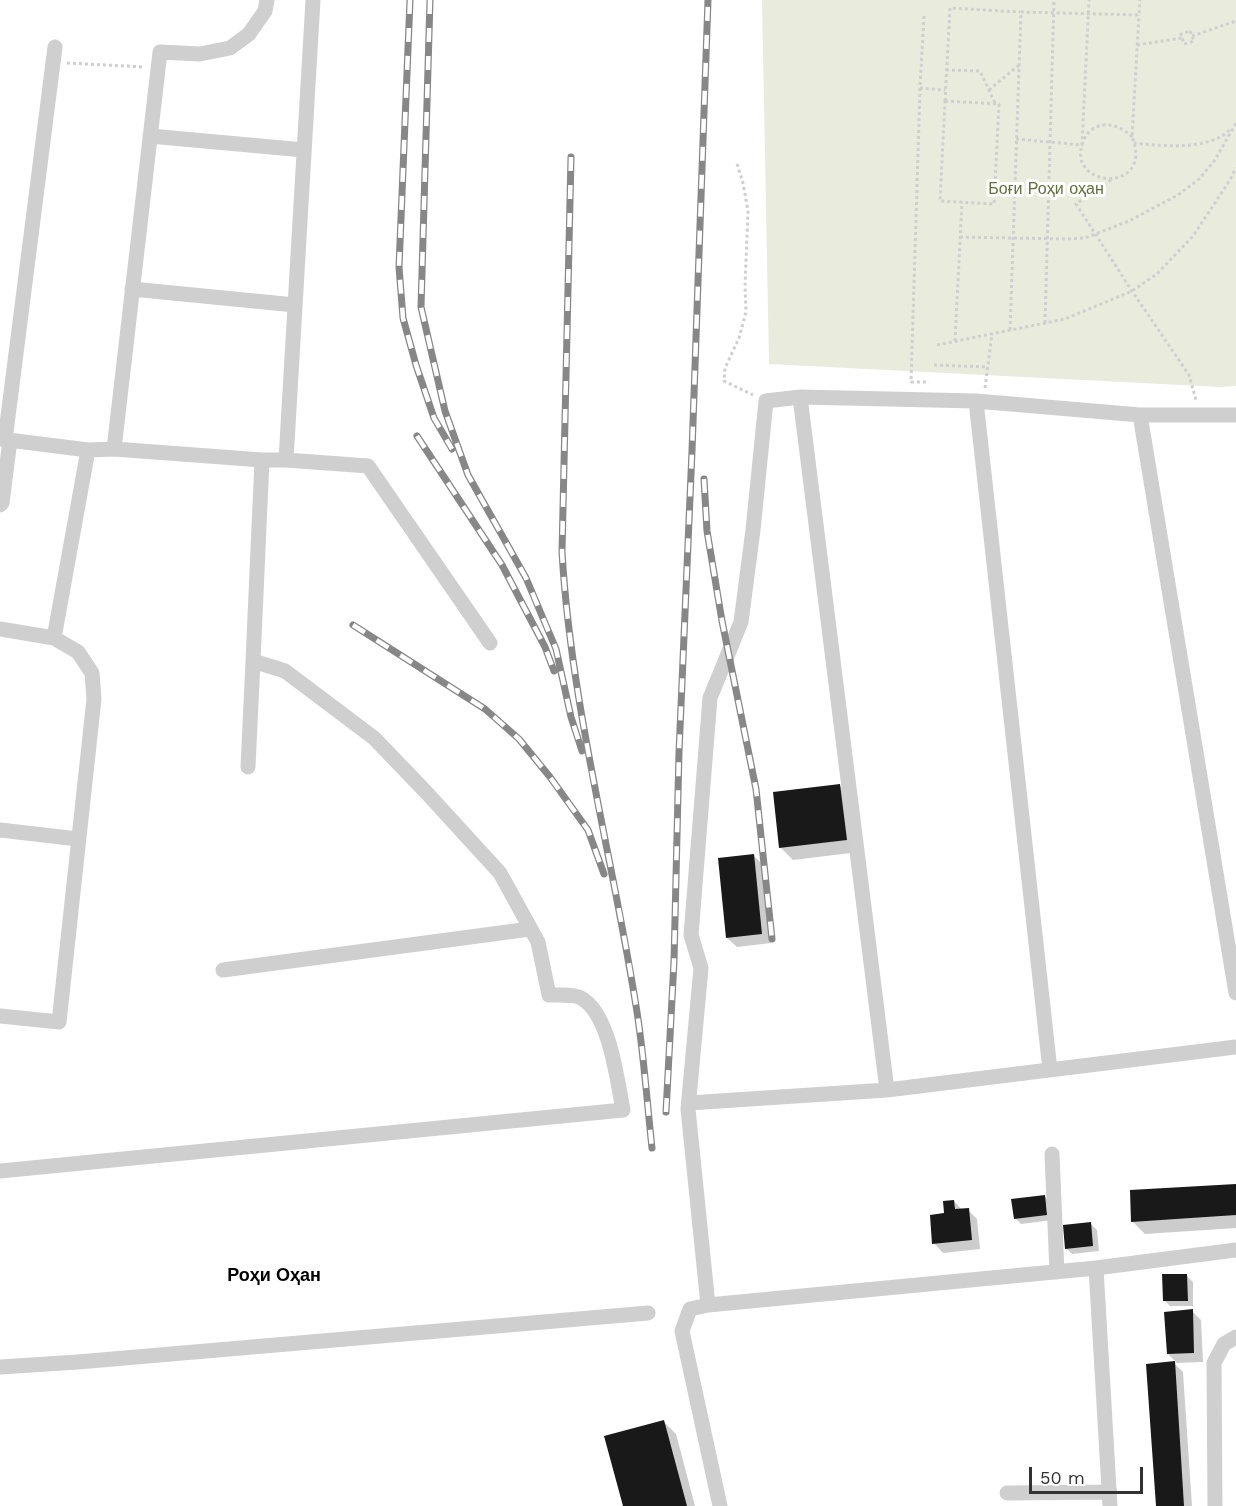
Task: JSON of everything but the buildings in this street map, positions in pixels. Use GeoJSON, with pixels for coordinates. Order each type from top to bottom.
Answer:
{"type":"FeatureCollection","features":[{"type":"Feature","properties":{"kind":"street"},"geometry":{"type":"LineString","coordinates":[[114,449],[160,52],[200,54],[231,48],[249,34],[265,11],[267,0]]}},
{"type":"Feature","properties":{"kind":"street"},"geometry":{"type":"LineString","coordinates":[[286,460],[313,0]]}},
{"type":"Feature","properties":{"kind":"street"},"geometry":{"type":"LineString","coordinates":[[0,505],[2,503],[5,440],[54,54]]}},
{"type":"Feature","properties":{"kind":"street"},"geometry":{"type":"LineString","coordinates":[[150,136],[304,150]]}},
{"type":"Feature","properties":{"kind":"street"},"geometry":{"type":"LineString","coordinates":[[132,289],[295,305]]}},
{"type":"Feature","properties":{"kind":"street"},"geometry":{"type":"LineString","coordinates":[[800,397],[887,1090]]}},
{"type":"Feature","properties":{"kind":"street"},"geometry":{"type":"LineString","coordinates":[[708,1305],[688,1109],[701,968],[691,935],[710,698],[741,622],[753,530],[765,401],[800,397],[980,402],[1140,415],[1236,415]]}},
{"type":"Feature","properties":{"kind":"street"},"geometry":{"type":"LineString","coordinates":[[980,402],[1050,1070]]}},
{"type":"Feature","properties":{"kind":"street"},"geometry":{"type":"LineString","coordinates":[[1140,415],[1236,993]]}},
{"type":"Feature","properties":{"kind":"street"},"geometry":{"type":"LineString","coordinates":[[5,440],[88,450],[114,449],[368,466],[490,643]]}},
{"type":"Feature","properties":{"kind":"street"},"geometry":{"type":"LineString","coordinates":[[54,638],[88,450]]}},
{"type":"Feature","properties":{"kind":"street"},"geometry":{"type":"LineString","coordinates":[[248,767],[262,460]]}},
{"type":"Feature","properties":{"kind":"street"},"geometry":{"type":"LineString","coordinates":[[0,629],[54,638],[78,652],[92,673],[94,699],[59,1022],[0,1016]]}},
{"type":"Feature","properties":{"kind":"street"},"geometry":{"type":"LineString","coordinates":[[0,1171],[623,1110],[611,1045],[595,1010],[580,997],[549,995],[537,942],[500,873],[374,738],[285,671],[253,661]]}},
{"type":"Feature","properties":{"kind":"street"},"geometry":{"type":"LineString","coordinates":[[0,830],[78,839]]}},
{"type":"Feature","properties":{"kind":"street"},"geometry":{"type":"LineString","coordinates":[[223,970],[530,929]]}},
{"type":"Feature","properties":{"kind":"street"},"geometry":{"type":"LineString","coordinates":[[689,1103],[887,1090],[1236,1047]]}},
{"type":"Feature","properties":{"kind":"street"},"geometry":{"type":"LineString","coordinates":[[1052,1154],[1057,1272]]}},
{"type":"Feature","properties":{"kind":"street"},"geometry":{"type":"LineString","coordinates":[[720,1506],[682,1331],[690,1309],[708,1305],[1096,1268],[1236,1250]]}},
{"type":"Feature","properties":{"kind":"street"},"geometry":{"type":"LineString","coordinates":[[1006,1493],[1110,1499],[1096,1268]]}},
{"type":"Feature","properties":{"kind":"street"},"geometry":{"type":"LineString","coordinates":[[0,1367],[648,1313]]}},
{"type":"Feature","properties":{"kind":"street"},"geometry":{"type":"LineString","coordinates":[[1215,1506],[1214,1363],[1224,1344],[1236,1337]]}},
{"type":"Feature","properties":{"kind":"path"},"geometry":{"type":"LineString","coordinates":[[1045,323],[1054,0]]}},
{"type":"Feature","properties":{"kind":"path"},"geometry":{"type":"LineString","coordinates":[[1089,0],[1081,154],[1088,170],[1103,179],[1121,177],[1134,164],[1136,155],[1132,137],[1140,0]]}},
{"type":"Feature","properties":{"kind":"path"},"geometry":{"type":"LineString","coordinates":[[945,101],[999,104],[994,204],[940,201],[946,70],[950,8],[1139,15]]}},
{"type":"Feature","properties":{"kind":"path"},"geometry":{"type":"LineString","coordinates":[[1010,330],[1021,12]]}},
{"type":"Feature","properties":{"kind":"path"},"geometry":{"type":"LineString","coordinates":[[924,16],[911,382],[928,382]]}},
{"type":"Feature","properties":{"kind":"path"},"geometry":{"type":"LineString","coordinates":[[1137,45],[1182,38],[1184,44],[1194,41],[1192,36],[1236,21]]}},
{"type":"Feature","properties":{"kind":"path"},"geometry":{"type":"LineString","coordinates":[[54,54],[158,68]]}},
{"type":"Feature","properties":{"kind":"path"},"geometry":{"type":"LineString","coordinates":[[989,90],[1019,65]]}},
{"type":"Feature","properties":{"kind":"path"},"geometry":{"type":"LineString","coordinates":[[946,70],[981,71],[995,104]]}},
{"type":"Feature","properties":{"kind":"path"},"geometry":{"type":"LineString","coordinates":[[920,88],[945,90]]}},
{"type":"Feature","properties":{"kind":"path"},"geometry":{"type":"LineString","coordinates":[[960,237],[1085,238],[1129,221],[1152,210],[1192,185],[1215,160],[1227,140],[1236,116]]}},
{"type":"Feature","properties":{"kind":"path"},"geometry":{"type":"LineString","coordinates":[[1134,143],[1173,146],[1214,140],[1227,132],[1235,123]]}},
{"type":"Feature","properties":{"kind":"path"},"geometry":{"type":"LineString","coordinates":[[1082,145],[1092,130],[1109,124],[1126,130],[1132,137]]}},
{"type":"Feature","properties":{"kind":"path"},"geometry":{"type":"LineString","coordinates":[[1016,139],[1082,145]]}},
{"type":"Feature","properties":{"kind":"path"},"geometry":{"type":"LineString","coordinates":[[737,164],[744,183],[748,211],[746,312],[739,338],[725,368],[724,381],[765,401]]}},
{"type":"Feature","properties":{"kind":"path"},"geometry":{"type":"LineString","coordinates":[[937,345],[1065,319],[1132,291],[1157,274],[1193,236],[1236,168]]}},
{"type":"Feature","properties":{"kind":"path"},"geometry":{"type":"LineString","coordinates":[[1112,179],[1077,204],[1189,375],[1196,396],[1197,415]]}},
{"type":"Feature","properties":{"kind":"path"},"geometry":{"type":"LineString","coordinates":[[954,341],[962,202]]}},
{"type":"Feature","properties":{"kind":"path"},"geometry":{"type":"LineString","coordinates":[[980,402],[992,334]]}},
{"type":"Feature","properties":{"kind":"path"},"geometry":{"type":"LineString","coordinates":[[934,365],[988,367]]}},
{"type":"Feature","properties":{"kind":"green space","name":"Боғи Роҳи оҳан"},"geometry":{"type":"Polygon","coordinates":[[[762,0],[1236,0],[1236,386],[769,364],[762,0]]]}},
{"type":"Feature","properties":{"kind":"railway"},"geometry":{"type":"LineString","coordinates":[[410,0],[399,267],[403,318],[434,418],[452,449]]}},
{"type":"Feature","properties":{"kind":"railway"},"geometry":{"type":"LineString","coordinates":[[430,0],[421,307],[445,411],[468,475],[526,578],[556,649],[571,717],[582,751]]}},
{"type":"Feature","properties":{"kind":"railway"},"geometry":{"type":"LineString","coordinates":[[666,1112],[674,961],[679,752],[708,0]]}},
{"type":"Feature","properties":{"kind":"railway"},"geometry":{"type":"LineString","coordinates":[[571,157],[562,552],[574,668],[583,725],[637,1012],[652,1148]]}},
{"type":"Feature","properties":{"kind":"railway"},"geometry":{"type":"LineString","coordinates":[[417,436],[502,565],[545,647],[554,671]]}},
{"type":"Feature","properties":{"kind":"railway"},"geometry":{"type":"LineString","coordinates":[[704,479],[707,531],[722,621],[756,789],[772,939]]}},
{"type":"Feature","properties":{"kind":"railway"},"geometry":{"type":"LineString","coordinates":[[353,625],[485,709],[519,739],[588,830],[604,874]]}},
{"type":"Feature","properties":{"kind":"district","name":"Роҳи Оҳан"},"geometry":{"type":"Point","coordinates":[274,1276]}}]}
